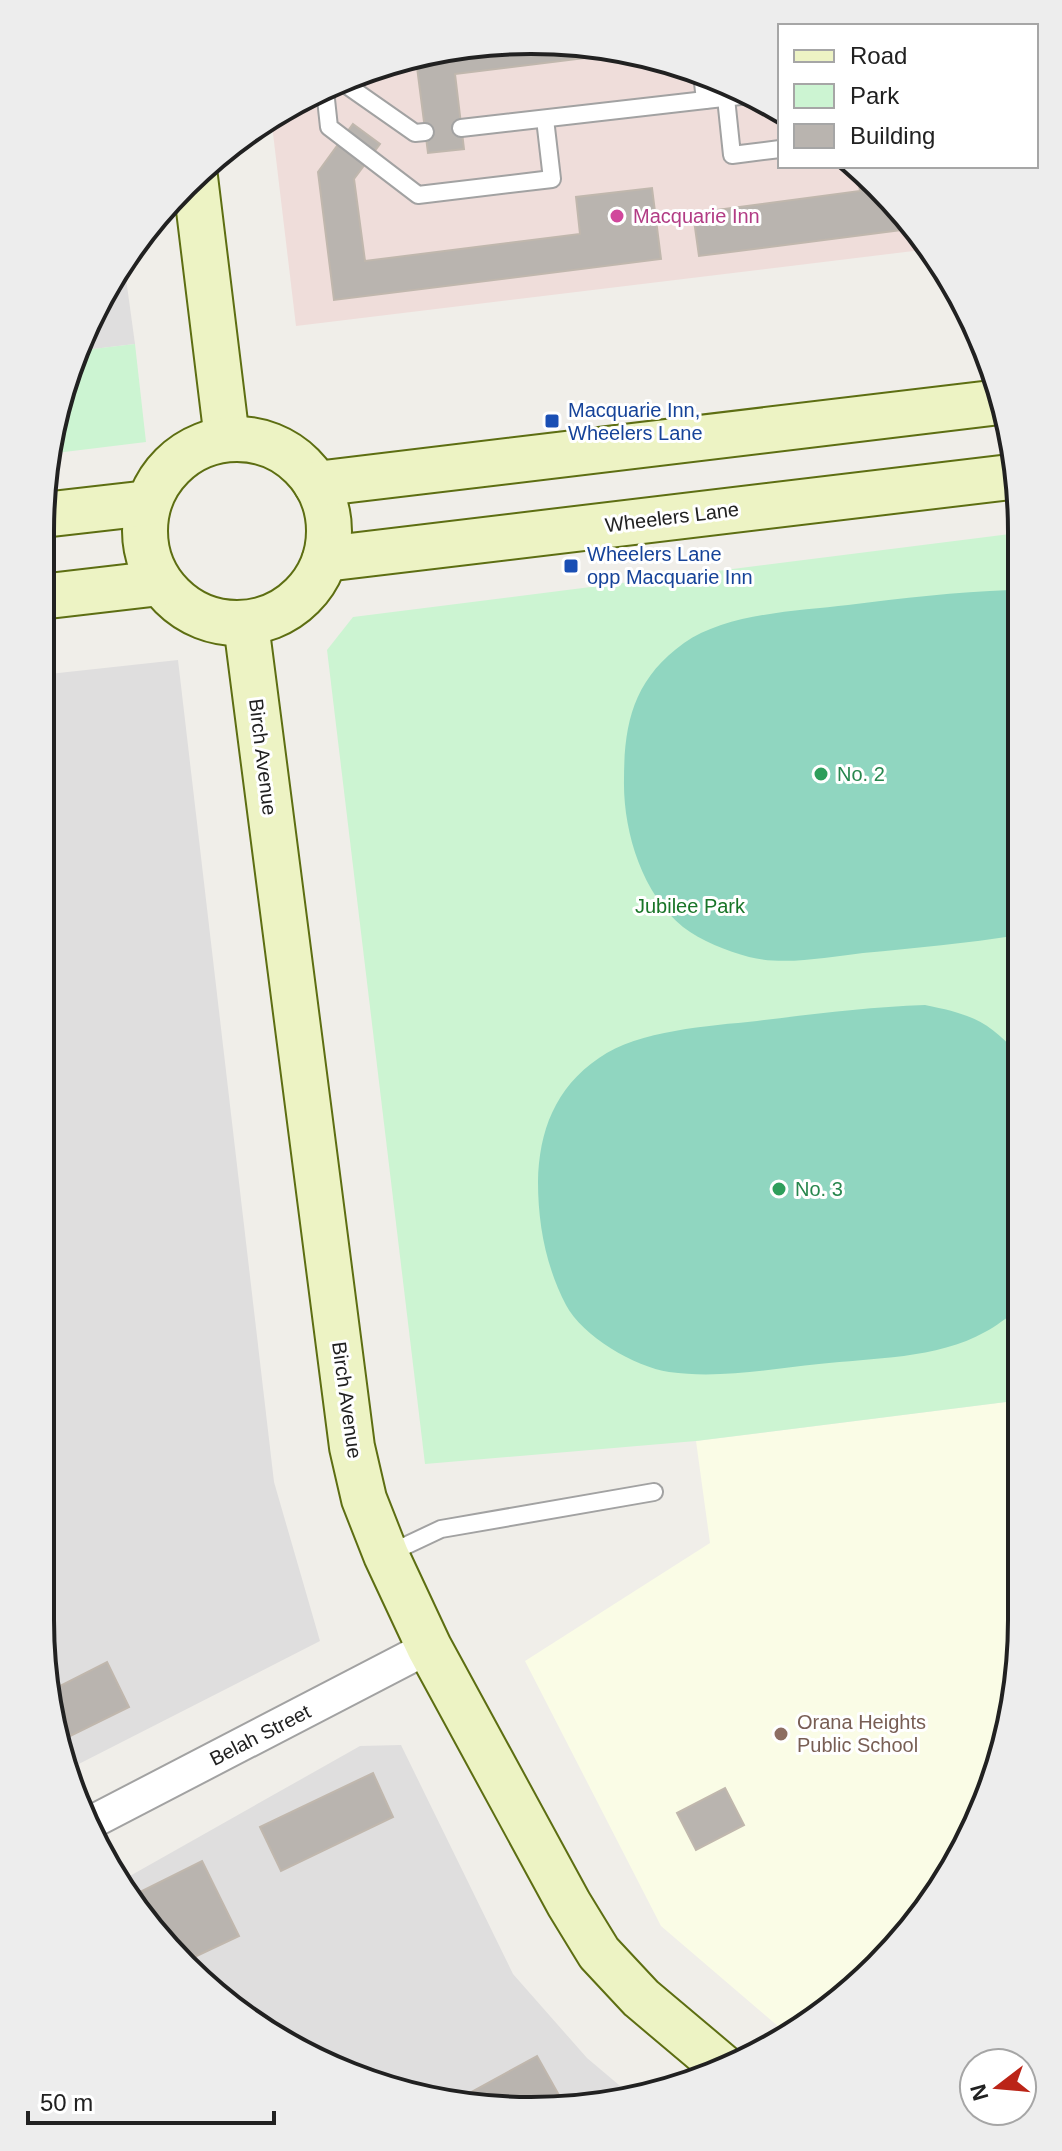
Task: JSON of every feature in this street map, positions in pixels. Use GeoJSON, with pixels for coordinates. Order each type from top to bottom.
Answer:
{"type":"FeatureCollection","features":[{"type":"Feature","properties":{"kind":"main road"},"geometry":{"type":"LineString","coordinates":[[197,191],[227,439]]}},
{"type":"Feature","properties":{"kind":"main road"},"geometry":{"type":"LineString","coordinates":[[316,484],[991,403]]}},
{"type":"Feature","properties":{"kind":"main road"},"geometry":{"type":"LineString","coordinates":[[227,439],[260,442],[282,451],[302,465],[316,484],[327,508],[329,533],[325,559],[314,584],[296,603],[272,617],[246,624],[221,623],[197,615],[176,601],[160,583],[149,559],[145,534],[148,503],[158,483],[176,461],[200,446],[227,439]]}},
{"type":"Feature","properties":{"kind":"main road","name":"Wheelers Lane"},"geometry":{"type":"LineString","coordinates":[[325,559],[1005,478]]}},
{"type":"Feature","properties":{"kind":"main road"},"geometry":{"type":"LineString","coordinates":[[55,514],[148,503]]}},
{"type":"Feature","properties":{"kind":"main road"},"geometry":{"type":"LineString","coordinates":[[54,595],[160,583]]}},
{"type":"Feature","properties":{"kind":"main road","name":"Birch Avenue"},"geometry":{"type":"LineString","coordinates":[[246,624],[352,1447],[364,1499],[429,1647],[569,1904],[599,1953],[641,1998],[715,2060]]}},
{"type":"Feature","properties":{"kind":"street","name":"Belah Street"},"geometry":{"type":"LineString","coordinates":[[97,1819],[429,1647]]}},
{"type":"Feature","properties":{"kind":"lane"},"geometry":{"type":"LineString","coordinates":[[703,86],[705,100]]}},
{"type":"Feature","properties":{"kind":"lane"},"geometry":{"type":"LineString","coordinates":[[352,89],[415,133],[425,132]]}},
{"type":"Feature","properties":{"kind":"lane"},"geometry":{"type":"LineString","coordinates":[[461,128],[730,97]]}},
{"type":"Feature","properties":{"kind":"lane"},"geometry":{"type":"LineString","coordinates":[[726,98],[732,155],[778,149]]}},
{"type":"Feature","properties":{"kind":"lane"},"geometry":{"type":"LineString","coordinates":[[326,100],[329,127],[418,195],[552,179],[545,119]]}},
{"type":"Feature","properties":{"kind":"lane"},"geometry":{"type":"LineString","coordinates":[[386,1555],[441,1529],[654,1492]]}},
{"type":"Feature","properties":{"kind":"shaded area"},"geometry":{"type":"Polygon","coordinates":[[[531,54],[593,58],[654,70],[714,90],[778,123],[778,168],[841,168],[890,216],[916,251],[296,326],[273,130],[348,90],[408,70],[469,58],[531,54]]]}},
{"type":"Feature","properties":{"kind":"shaded area"},"geometry":{"type":"Polygon","coordinates":[[[126,279],[135,344],[89,349],[126,279]]]}},
{"type":"Feature","properties":{"kind":"shaded area"},"geometry":{"type":"Polygon","coordinates":[[[178,660],[274,1482],[320,1641],[77,1765],[58,1682],[54,1620],[54,673],[178,660]]]}},
{"type":"Feature","properties":{"kind":"shaded area","name":"Orana Heights Public School"},"geometry":{"type":"Polygon","coordinates":[[[1008,1402],[1007,1651],[999,1713],[983,1773],[972,1803],[944,1858],[928,1885],[890,1935],[846,1979],[779,2027],[661,1926],[525,1661],[710,1543],[696,1441],[1008,1402]]]}},
{"type":"Feature","properties":{"kind":"shaded area"},"geometry":{"type":"Polygon","coordinates":[[[401,1745],[513,1974],[587,2058],[623,2088],[531,2097],[469,2093],[408,2081],[348,2061],[266,2017],[216,1979],[172,1935],[129,1877],[360,1746],[401,1745]]]}},
{"type":"Feature","properties":{"kind":"green space"},"geometry":{"type":"Polygon","coordinates":[[[135,344],[146,442],[61,452],[70,408],[89,349],[135,344]]]}},
{"type":"Feature","properties":{"kind":"green space","name":"Jubilee Park"},"geometry":{"type":"Polygon","coordinates":[[[1008,534],[1008,1402],[696,1441],[425,1464],[327,650],[353,617],[1008,534]]]}},
{"type":"Feature","properties":{"kind":"green space","name":"No. 2"},"geometry":{"type":"Polygon","coordinates":[[[1008,590],[1008,937],[777,961],[732,952],[683,927],[656,897],[646,879],[627,820],[624,780],[626,739],[635,703],[654,671],[684,643],[701,633],[741,619],[1008,590]]]}},
{"type":"Feature","properties":{"kind":"green space","name":"No. 3"},"geometry":{"type":"Polygon","coordinates":[[[925,1005],[955,1012],[989,1027],[1008,1044],[1008,1317],[966,1341],[925,1352],[707,1374],[669,1372],[641,1364],[611,1348],[584,1328],[566,1305],[548,1260],[538,1182],[546,1128],[552,1112],[571,1083],[599,1058],[654,1035],[883,1007],[925,1005]]]}},
{"type":"Feature","properties":{"kind":"building"},"geometry":{"type":"Polygon","coordinates":[[[500,55],[588,58],[455,74],[464,149],[428,153],[417,68],[500,55]]]}},
{"type":"Feature","properties":{"kind":"building","name":"Macquarie Inn"},"geometry":{"type":"Polygon","coordinates":[[[353,124],[380,144],[354,179],[365,261],[580,234],[576,197],[652,188],[661,259],[334,300],[318,172],[353,124]]]}},
{"type":"Feature","properties":{"kind":"building","name":"Macquarie Inn"},"geometry":{"type":"Polygon","coordinates":[[[859,185],[901,230],[699,256],[693,213],[860,191],[859,185]]]}},
{"type":"Feature","properties":{"kind":"building"},"geometry":{"type":"Polygon","coordinates":[[[107,1662],[129,1707],[69,1737],[59,1687],[107,1662]]]}},
{"type":"Feature","properties":{"kind":"building"},"geometry":{"type":"Polygon","coordinates":[[[373,1773],[393,1817],[281,1871],[260,1827],[373,1773]]]}},
{"type":"Feature","properties":{"kind":"building"},"geometry":{"type":"Polygon","coordinates":[[[725,1788],[744,1825],[696,1850],[677,1813],[725,1788]]]}},
{"type":"Feature","properties":{"kind":"building"},"geometry":{"type":"Polygon","coordinates":[[[202,1861],[239,1936],[194,1957],[172,1935],[140,1892],[202,1861]]]}},
{"type":"Feature","properties":{"kind":"building"},"geometry":{"type":"Polygon","coordinates":[[[537,2056],[559,2096],[500,2096],[470,2093],[537,2056]]]}},
{"type":"Feature","properties":{"kind":"place","name":"Macquarie Inn"},"geometry":{"type":"Point","coordinates":[617,216]}},
{"type":"Feature","properties":{"kind":"place","name":"Macquarie Inn, Wheelers Lane"},"geometry":{"type":"Point","coordinates":[552,421]}},
{"type":"Feature","properties":{"kind":"place","name":"Wheelers Lane opp Macquarie Inn"},"geometry":{"type":"Point","coordinates":[571,566]}},
{"type":"Feature","properties":{"kind":"place","name":"No. 2"},"geometry":{"type":"Point","coordinates":[821,774]}},
{"type":"Feature","properties":{"kind":"place","name":"No. 3"},"geometry":{"type":"Point","coordinates":[779,1189]}},
{"type":"Feature","properties":{"kind":"place","name":"Orana Heights Public School"},"geometry":{"type":"Point","coordinates":[781,1734]}}]}
